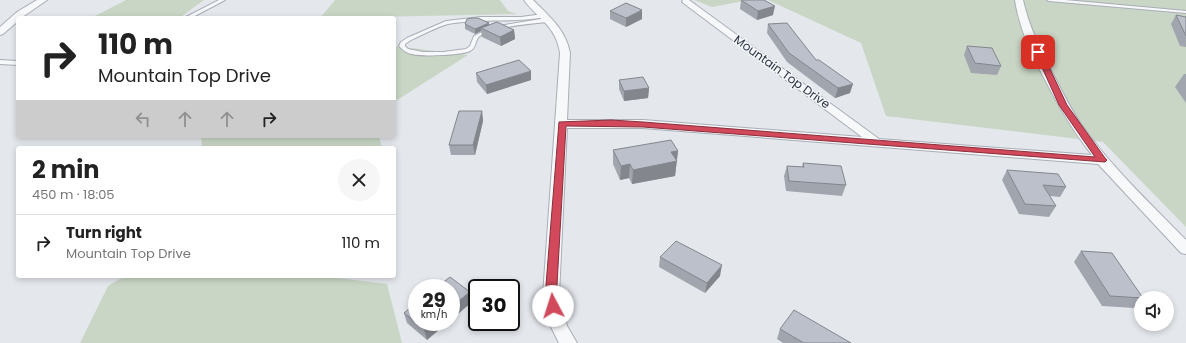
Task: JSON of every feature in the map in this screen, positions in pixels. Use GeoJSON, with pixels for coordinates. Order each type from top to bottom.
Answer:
{"type":"FeatureCollection","features":[{"type":"Feature","properties":{"kind":"street"},"geometry":{"type":"LineString","coordinates":[[18,16],[43,0]]}},
{"type":"Feature","properties":{"kind":"street"},"geometry":{"type":"LineString","coordinates":[[528,0],[560,34],[566,57],[552,295],[559,327],[568,343]]}},
{"type":"Feature","properties":{"kind":"street"},"geometry":{"type":"LineString","coordinates":[[1020,0],[1021,11],[1026,25],[1063,105],[1102,160],[1186,248]]}},
{"type":"Feature","properties":{"kind":"street","name":"Mountain Top Drive"},"geometry":{"type":"LineString","coordinates":[[686,2],[877,143]]}},
{"type":"Feature","properties":{"kind":"street"},"geometry":{"type":"LineString","coordinates":[[0,32],[16,18]]}},
{"type":"Feature","properties":{"kind":"street"},"geometry":{"type":"LineString","coordinates":[[562,124],[643,124],[1102,160]]}},
{"type":"Feature","properties":{"kind":"lane"},"geometry":{"type":"LineString","coordinates":[[192,16],[224,0]]}},
{"type":"Feature","properties":{"kind":"lane"},"geometry":{"type":"LineString","coordinates":[[1050,0],[1186,12]]}},
{"type":"Feature","properties":{"kind":"lane"},"geometry":{"type":"LineString","coordinates":[[481,18],[545,18],[482,34],[475,38],[472,48],[468,50],[426,54],[408,52],[402,46],[403,43],[409,39],[446,23],[481,18]]}},
{"type":"Feature","properties":{"kind":"lane"},"geometry":{"type":"LineString","coordinates":[[0,62],[16,63]]}},
{"type":"Feature","properties":{"kind":"green space"},"geometry":{"type":"Polygon","coordinates":[[[126,0],[204,0],[182,16],[95,16],[126,0]]]}},
{"type":"Feature","properties":{"kind":"green space"},"geometry":{"type":"Polygon","coordinates":[[[335,0],[500,0],[508,11],[517,14],[396,16],[322,16],[335,0]]]}},
{"type":"Feature","properties":{"kind":"green space"},"geometry":{"type":"Polygon","coordinates":[[[694,0],[749,0],[712,7],[694,0]]]}},
{"type":"Feature","properties":{"kind":"green space"},"geometry":{"type":"Polygon","coordinates":[[[768,0],[1186,0],[1186,227],[1103,142],[886,116],[861,43],[768,0]]]}},
{"type":"Feature","properties":{"kind":"green space"},"geometry":{"type":"Polygon","coordinates":[[[396,46],[468,55],[396,101],[396,46]]]}},
{"type":"Feature","properties":{"kind":"green space"},"geometry":{"type":"Polygon","coordinates":[[[201,138],[380,138],[382,146],[202,146],[201,138]]]}},
{"type":"Feature","properties":{"kind":"green space"},"geometry":{"type":"Polygon","coordinates":[[[122,278],[338,278],[387,284],[402,343],[80,343],[108,286],[122,278]]]}},
{"type":"Feature","properties":{"kind":"building"},"geometry":{"type":"Polygon","coordinates":[[[741,0],[764,0],[775,6],[758,11],[741,0]]]}},
{"type":"Feature","properties":{"kind":"building"},"geometry":{"type":"Polygon","coordinates":[[[626,3],[642,10],[626,18],[610,11],[626,3]]]}},
{"type":"Feature","properties":{"kind":"building"},"geometry":{"type":"Polygon","coordinates":[[[1176,15],[1186,17],[1186,36],[1176,15]]]}},
{"type":"Feature","properties":{"kind":"building"},"geometry":{"type":"Polygon","coordinates":[[[478,18],[489,23],[475,29],[465,24],[467,19],[478,18]]]}},
{"type":"Feature","properties":{"kind":"building"},"geometry":{"type":"Polygon","coordinates":[[[497,22],[514,30],[500,37],[481,28],[497,22]]]}},
{"type":"Feature","properties":{"kind":"building"},"geometry":{"type":"Polygon","coordinates":[[[787,23],[816,60],[819,60],[853,84],[838,88],[789,53],[768,24],[787,23]]]}},
{"type":"Feature","properties":{"kind":"building"},"geometry":{"type":"Polygon","coordinates":[[[967,46],[992,48],[1001,66],[975,63],[967,46]]]}},
{"type":"Feature","properties":{"kind":"building"},"geometry":{"type":"Polygon","coordinates":[[[519,60],[531,71],[486,85],[476,73],[519,60]]]}},
{"type":"Feature","properties":{"kind":"building"},"geometry":{"type":"Polygon","coordinates":[[[643,77],[649,88],[624,91],[619,80],[643,77]]]}},
{"type":"Feature","properties":{"kind":"building"},"geometry":{"type":"Polygon","coordinates":[[[459,111],[482,111],[473,145],[449,145],[459,111]]]}},
{"type":"Feature","properties":{"kind":"building"},"geometry":{"type":"Polygon","coordinates":[[[671,140],[678,151],[671,152],[677,161],[633,170],[630,164],[621,166],[613,150],[671,140]]]}},
{"type":"Feature","properties":{"kind":"building"},"geometry":{"type":"Polygon","coordinates":[[[803,163],[841,166],[846,185],[789,181],[787,166],[804,167],[803,163]]]}},
{"type":"Feature","properties":{"kind":"building"},"geometry":{"type":"Polygon","coordinates":[[[1007,170],[1058,174],[1066,187],[1043,185],[1056,206],[1025,204],[1007,170]]]}},
{"type":"Feature","properties":{"kind":"building"},"geometry":{"type":"Polygon","coordinates":[[[676,241],[722,265],[707,283],[660,257],[676,241]]]}},
{"type":"Feature","properties":{"kind":"building"},"geometry":{"type":"Polygon","coordinates":[[[1081,251],[1112,253],[1138,291],[1134,291],[1134,297],[1110,296],[1081,251]]]}},
{"type":"Feature","properties":{"kind":"building"},"geometry":{"type":"Polygon","coordinates":[[[460,284],[468,290],[468,294],[460,300],[460,284]]]}},
{"type":"Feature","properties":{"kind":"building"},"geometry":{"type":"Polygon","coordinates":[[[408,310],[408,316],[404,313],[408,310]]]}},
{"type":"Feature","properties":{"kind":"building"},"geometry":{"type":"Polygon","coordinates":[[[794,310],[851,343],[804,343],[780,329],[794,310]]]}},
{"type":"Feature","properties":{"kind":"route"},"geometry":{"type":"LineString","coordinates":[[553,306],[552,285],[562,124],[643,124],[1102,160],[1063,105],[1038,52]]}}]}
